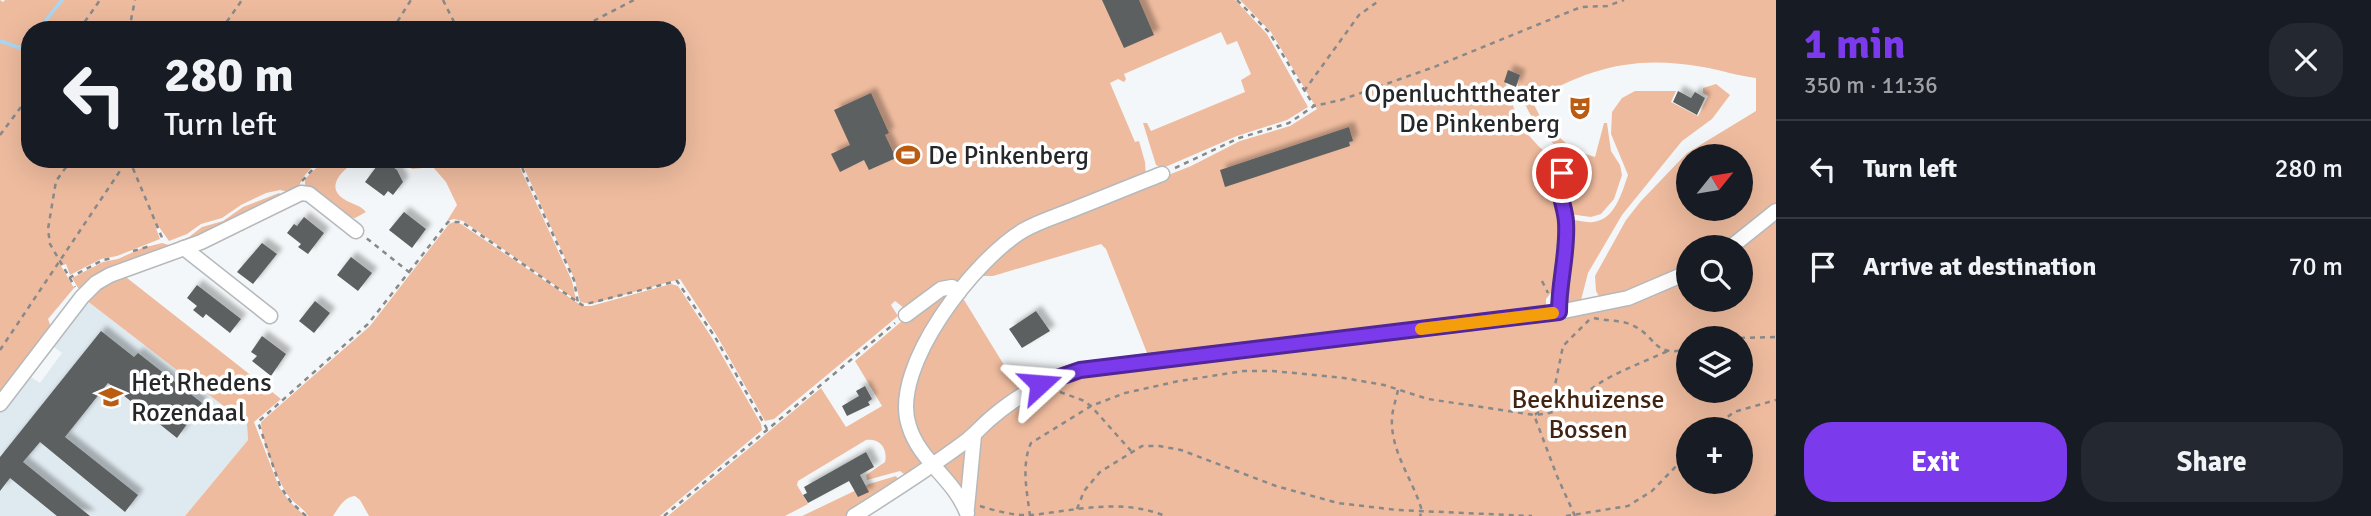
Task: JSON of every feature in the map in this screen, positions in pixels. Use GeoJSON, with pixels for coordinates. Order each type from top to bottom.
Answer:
{"type":"FeatureCollection","features":[{"type":"Feature","properties":{"kind":"street"},"geometry":{"type":"LineString","coordinates":[[1559,312],[1566,218],[1558,183],[1568,161]]}},
{"type":"Feature","properties":{"kind":"street"},"geometry":{"type":"LineString","coordinates":[[967,510],[955,489],[933,466],[909,427],[906,400],[925,343],[958,292],[1004,244],[1026,229],[1162,174]]}},
{"type":"Feature","properties":{"kind":"street"},"geometry":{"type":"LineString","coordinates":[[0,404],[82,297],[96,283],[110,275],[184,248],[301,192],[309,194],[356,231]]}},
{"type":"Feature","properties":{"kind":"street"},"geometry":{"type":"LineString","coordinates":[[1746,235],[1776,211]]}},
{"type":"Feature","properties":{"kind":"street"},"geometry":{"type":"LineString","coordinates":[[184,248],[270,316]]}},
{"type":"Feature","properties":{"kind":"street"},"geometry":{"type":"LineString","coordinates":[[854,516],[933,466],[974,435],[1014,399],[1040,384],[1080,370],[1559,312],[1628,298],[1676,278]]}},
{"type":"Feature","properties":{"kind":"street"},"geometry":{"type":"LineString","coordinates":[[906,315],[941,289],[952,287],[958,292]]}},
{"type":"Feature","properties":{"kind":"street"},"geometry":{"type":"LineString","coordinates":[[967,510],[974,435]]}},
{"type":"Feature","properties":{"kind":"path"},"geometry":{"type":"LineString","coordinates":[[85,21],[100,0]]}},
{"type":"Feature","properties":{"kind":"path"},"geometry":{"type":"LineString","coordinates":[[131,21],[135,0]]}},
{"type":"Feature","properties":{"kind":"path"},"geometry":{"type":"LineString","coordinates":[[227,21],[242,0]]}},
{"type":"Feature","properties":{"kind":"path"},"geometry":{"type":"LineString","coordinates":[[398,21],[411,0]]}},
{"type":"Feature","properties":{"kind":"path"},"geometry":{"type":"LineString","coordinates":[[443,0],[454,21]]}},
{"type":"Feature","properties":{"kind":"path"},"geometry":{"type":"LineString","coordinates":[[593,21],[634,0]]}},
{"type":"Feature","properties":{"kind":"path"},"geometry":{"type":"LineString","coordinates":[[1237,0],[1269,33],[1314,106]]}},
{"type":"Feature","properties":{"kind":"path"},"geometry":{"type":"LineString","coordinates":[[1304,91],[1359,15],[1380,0]]}},
{"type":"Feature","properties":{"kind":"path"},"geometry":{"type":"LineString","coordinates":[[1162,174],[1239,138],[1289,123],[1314,106],[1341,100],[1434,67],[1581,7],[1607,6],[1624,0]]}},
{"type":"Feature","properties":{"kind":"path"},"geometry":{"type":"LineString","coordinates":[[0,135],[21,108]]}},
{"type":"Feature","properties":{"kind":"path"},"geometry":{"type":"LineString","coordinates":[[66,168],[57,181],[48,229],[50,244],[82,297]]}},
{"type":"Feature","properties":{"kind":"path"},"geometry":{"type":"LineString","coordinates":[[0,350],[123,168]]}},
{"type":"Feature","properties":{"kind":"path"},"geometry":{"type":"LineString","coordinates":[[133,168],[163,240],[169,243]]}},
{"type":"Feature","properties":{"kind":"path"},"geometry":{"type":"LineString","coordinates":[[302,183],[313,168]]}},
{"type":"Feature","properties":{"kind":"path"},"geometry":{"type":"LineString","coordinates":[[522,168],[574,280],[578,303]]}},
{"type":"Feature","properties":{"kind":"path"},"geometry":{"type":"LineString","coordinates":[[306,516],[291,502],[280,486],[258,422],[368,324],[448,222],[462,222],[583,305],[677,281],[715,337],[767,429]]}},
{"type":"Feature","properties":{"kind":"path"},"geometry":{"type":"LineString","coordinates":[[356,231],[409,272]]}},
{"type":"Feature","properties":{"kind":"path"},"geometry":{"type":"LineString","coordinates":[[131,253],[152,245]]}},
{"type":"Feature","properties":{"kind":"path"},"geometry":{"type":"LineString","coordinates":[[69,278],[103,260],[117,258]]}},
{"type":"Feature","properties":{"kind":"path"},"geometry":{"type":"LineString","coordinates":[[664,516],[906,315]]}},
{"type":"Feature","properties":{"kind":"path"},"geometry":{"type":"LineString","coordinates":[[1534,415],[1552,400],[1563,346],[1592,318],[1634,326],[1656,346],[1668,351]]}},
{"type":"Feature","properties":{"kind":"path"},"geometry":{"type":"LineString","coordinates":[[1753,338],[1776,337]]}},
{"type":"Feature","properties":{"kind":"path"},"geometry":{"type":"LineString","coordinates":[[1030,516],[1026,479],[1027,452],[1031,443],[1091,406],[1146,388],[1244,371],[1273,371],[1344,378],[1398,389],[1427,399],[1534,415],[1552,414],[1577,401],[1609,377],[1668,351],[1676,350]]}},
{"type":"Feature","properties":{"kind":"path"},"geometry":{"type":"LineString","coordinates":[[1040,384],[1091,406],[1131,451]]}},
{"type":"Feature","properties":{"kind":"path"},"geometry":{"type":"LineString","coordinates":[[1398,389],[1392,418],[1395,445],[1406,474],[1416,490],[1422,511],[1420,516]]}},
{"type":"Feature","properties":{"kind":"path"},"geometry":{"type":"LineString","coordinates":[[1728,417],[1734,412],[1776,400]]}},
{"type":"Feature","properties":{"kind":"path"},"geometry":{"type":"LineString","coordinates":[[1534,415],[1575,515]]}},
{"type":"Feature","properties":{"kind":"path"},"geometry":{"type":"LineString","coordinates":[[1077,509],[1084,491],[1100,472],[1142,446],[1170,448],[1276,486],[1338,503],[1422,511],[1532,516]]}},
{"type":"Feature","properties":{"kind":"path"},"geometry":{"type":"LineString","coordinates":[[1566,516],[1628,506],[1652,491],[1676,466]]}},
{"type":"Feature","properties":{"kind":"path"},"geometry":{"type":"LineString","coordinates":[[967,510],[1030,516],[1077,509],[1140,507],[1165,516]]}},
{"type":"Feature","properties":{"kind":"shaded area","name":"Het Rhedens Rozendaal"},"geometry":{"type":"Polygon","coordinates":[[[86,300],[247,424],[248,440],[185,516],[0,516],[0,411],[28,375],[40,383],[62,353],[51,345],[86,300]]]}},
{"type":"Feature","properties":{"kind":"green space"},"geometry":{"type":"Polygon","coordinates":[[[0,0],[1235,0],[1267,34],[1308,107],[1287,120],[1237,136],[1163,168],[1156,165],[1143,123],[1147,123],[1151,131],[1245,92],[1241,80],[1251,74],[1237,41],[1227,45],[1221,32],[1124,74],[1124,82],[1118,79],[1110,83],[1135,142],[1139,141],[1146,177],[1024,226],[958,286],[904,308],[895,301],[891,305],[898,316],[774,419],[765,421],[717,336],[680,279],[591,304],[580,302],[575,280],[524,168],[686,168],[686,21],[21,21],[21,168],[312,168],[298,189],[266,193],[222,218],[201,224],[187,234],[169,241],[159,227],[156,228],[160,239],[117,256],[101,259],[70,275],[66,264],[61,266],[74,288],[48,319],[52,330],[0,396],[0,0]]]}},
{"type":"Feature","properties":{"kind":"green space"},"geometry":{"type":"Polygon","coordinates":[[[1240,0],[1776,0],[1776,207],[1740,235],[1676,235],[1676,274],[1648,287],[1601,300],[1596,291],[1595,276],[1626,220],[1676,164],[1676,221],[1754,220],[1754,144],[1702,144],[1756,111],[1756,78],[1703,67],[1656,62],[1614,67],[1574,80],[1532,101],[1543,122],[1571,148],[1566,154],[1547,138],[1534,120],[1515,77],[1505,80],[1513,107],[1524,128],[1539,146],[1560,164],[1562,217],[1555,288],[1546,299],[1546,310],[1149,358],[1106,249],[1101,244],[993,276],[984,276],[981,271],[1027,231],[1191,166],[1240,141],[1290,126],[1317,109],[1271,32],[1240,0]]]}},
{"type":"Feature","properties":{"kind":"green space"},"geometry":{"type":"Polygon","coordinates":[[[1716,84],[1730,95],[1712,119],[1676,144],[1676,148],[1622,215],[1588,273],[1580,304],[1566,306],[1571,220],[1593,222],[1607,216],[1616,204],[1628,175],[1611,134],[1612,112],[1622,98],[1635,91],[1676,91],[1671,102],[1698,116],[1708,96],[1703,93],[1703,88],[1716,84]]]}},
{"type":"Feature","properties":{"kind":"green space"},"geometry":{"type":"Polygon","coordinates":[[[1604,123],[1607,123],[1611,151],[1620,165],[1622,175],[1614,199],[1601,214],[1591,217],[1569,214],[1561,181],[1567,175],[1584,169],[1574,157],[1579,152],[1595,157],[1604,123]]]}},
{"type":"Feature","properties":{"kind":"green space"},"geometry":{"type":"Polygon","coordinates":[[[347,168],[338,178],[336,190],[339,196],[366,212],[355,218],[343,216],[305,185],[305,179],[315,169],[347,168]]]}},
{"type":"Feature","properties":{"kind":"green space"},"geometry":{"type":"Polygon","coordinates":[[[434,168],[520,168],[572,281],[576,300],[463,221],[447,221],[457,205],[446,182],[434,168]]]}},
{"type":"Feature","properties":{"kind":"green space"},"geometry":{"type":"Polygon","coordinates":[[[279,193],[283,196],[80,291],[72,278],[103,262],[118,259],[142,248],[162,243],[169,245],[189,237],[202,227],[223,221],[243,207],[279,193]]]}},
{"type":"Feature","properties":{"kind":"green space","name":"Beekhuizense Bossen"},"geometry":{"type":"Polygon","coordinates":[[[1776,216],[1776,516],[969,516],[981,434],[1017,403],[1063,378],[1496,323],[1676,280],[1676,312],[1753,312],[1753,236],[1776,216]]]}},
{"type":"Feature","properties":{"kind":"green space"},"geometry":{"type":"Polygon","coordinates":[[[449,224],[461,224],[582,306],[591,306],[671,284],[678,286],[712,338],[762,430],[660,516],[369,516],[355,496],[345,500],[333,516],[308,516],[292,500],[276,474],[267,451],[261,422],[370,326],[449,224]]]}},
{"type":"Feature","properties":{"kind":"green space"},"geometry":{"type":"Polygon","coordinates":[[[122,274],[281,399],[254,422],[279,487],[305,516],[185,516],[248,440],[247,424],[86,300],[99,286],[122,274]]]}},
{"type":"Feature","properties":{"kind":"green space"},"geometry":{"type":"Polygon","coordinates":[[[952,290],[903,399],[925,464],[908,477],[900,471],[867,480],[866,475],[885,462],[886,457],[882,445],[866,440],[798,481],[797,485],[808,504],[785,516],[668,516],[821,388],[846,427],[882,406],[855,361],[902,321],[952,290]]]}},
{"type":"Feature","properties":{"kind":"green space"},"geometry":{"type":"Polygon","coordinates":[[[961,295],[1020,391],[935,458],[911,425],[909,412],[919,366],[961,295]]]}},
{"type":"Feature","properties":{"kind":"green space"},"geometry":{"type":"Polygon","coordinates":[[[962,451],[966,454],[965,496],[940,469],[962,451]]]}},
{"type":"Feature","properties":{"kind":"green space"},"geometry":{"type":"Polygon","coordinates":[[[896,476],[901,483],[846,516],[802,516],[869,484],[896,476]]]}},
{"type":"Feature","properties":{"kind":"building"},"geometry":{"type":"Polygon","coordinates":[[[1102,0],[1139,0],[1154,35],[1124,48],[1102,0]]]}},
{"type":"Feature","properties":{"kind":"building"},"geometry":{"type":"Polygon","coordinates":[[[1508,70],[1520,75],[1516,87],[1504,82],[1508,70]]]}},
{"type":"Feature","properties":{"kind":"building"},"geometry":{"type":"Polygon","coordinates":[[[1678,91],[1691,98],[1695,92],[1705,98],[1697,115],[1673,102],[1678,91]]]}},
{"type":"Feature","properties":{"kind":"building"},"geometry":{"type":"Polygon","coordinates":[[[871,93],[889,133],[885,135],[896,158],[869,170],[864,160],[840,172],[831,154],[850,145],[834,110],[871,93]]]}},
{"type":"Feature","properties":{"kind":"building"},"geometry":{"type":"Polygon","coordinates":[[[1349,127],[1353,141],[1349,142],[1350,146],[1225,187],[1220,170],[1349,127]]]}},
{"type":"Feature","properties":{"kind":"building"},"geometry":{"type":"Polygon","coordinates":[[[375,168],[394,168],[403,182],[393,195],[388,191],[384,196],[365,182],[375,168]]]}},
{"type":"Feature","properties":{"kind":"building"},"geometry":{"type":"Polygon","coordinates":[[[404,212],[426,229],[412,248],[389,230],[404,212]]]}},
{"type":"Feature","properties":{"kind":"building"},"geometry":{"type":"Polygon","coordinates":[[[304,217],[324,233],[308,254],[298,247],[301,244],[287,233],[304,217]]]}},
{"type":"Feature","properties":{"kind":"building"},"geometry":{"type":"Polygon","coordinates":[[[262,243],[277,254],[253,284],[237,272],[262,243]]]}},
{"type":"Feature","properties":{"kind":"building"},"geometry":{"type":"Polygon","coordinates":[[[351,257],[372,273],[358,291],[337,275],[351,257]]]}},
{"type":"Feature","properties":{"kind":"building"},"geometry":{"type":"Polygon","coordinates":[[[197,285],[241,319],[230,333],[206,314],[203,318],[193,310],[197,306],[187,298],[197,285]]]}},
{"type":"Feature","properties":{"kind":"building"},"geometry":{"type":"Polygon","coordinates":[[[315,301],[330,313],[314,333],[299,321],[315,301]]]}},
{"type":"Feature","properties":{"kind":"building"},"geometry":{"type":"Polygon","coordinates":[[[1036,311],[1050,331],[1022,348],[1009,329],[1036,311]]]}},
{"type":"Feature","properties":{"kind":"building"},"geometry":{"type":"Polygon","coordinates":[[[101,331],[134,357],[138,353],[202,403],[177,438],[108,383],[65,437],[138,495],[125,512],[40,442],[23,462],[90,516],[57,516],[10,478],[0,491],[0,457],[101,331]]]}},
{"type":"Feature","properties":{"kind":"building"},"geometry":{"type":"Polygon","coordinates":[[[262,336],[286,354],[271,376],[252,361],[257,356],[251,352],[262,336]]]}},
{"type":"Feature","properties":{"kind":"building"},"geometry":{"type":"Polygon","coordinates":[[[865,386],[872,399],[868,402],[870,405],[847,416],[842,406],[859,396],[856,391],[865,386]]]}},
{"type":"Feature","properties":{"kind":"building"},"geometry":{"type":"Polygon","coordinates":[[[866,452],[874,467],[860,475],[869,492],[858,497],[849,481],[808,503],[803,495],[807,493],[804,487],[866,452]]]}},
{"type":"Feature","properties":{"kind":"waterway"},"geometry":{"type":"LineString","coordinates":[[45,21],[62,0]]}},
{"type":"Feature","properties":{"kind":"waterway"},"geometry":{"type":"LineString","coordinates":[[0,41],[21,48]]}},
{"type":"Feature","properties":{"kind":"slow traffic"},"geometry":{"type":"LineString","coordinates":[[1421,329],[1553,313]]}},
{"type":"Feature","properties":{"kind":"place","name":"Openluchttheater De Pinkenberg"},"geometry":{"type":"Point","coordinates":[1580,108]}},
{"type":"Feature","properties":{"kind":"place","name":"De Pinkenberg"},"geometry":{"type":"Point","coordinates":[908,155]}},
{"type":"Feature","properties":{"kind":"place","name":"Het Rhedens Rozendaal"},"geometry":{"type":"Point","coordinates":[111,397]}},
{"type":"Feature","properties":{"kind":"route"},"geometry":{"type":"LineString","coordinates":[[1040,384],[1080,370],[1559,312],[1566,255],[1566,218],[1558,183],[1562,173]]}}]}
